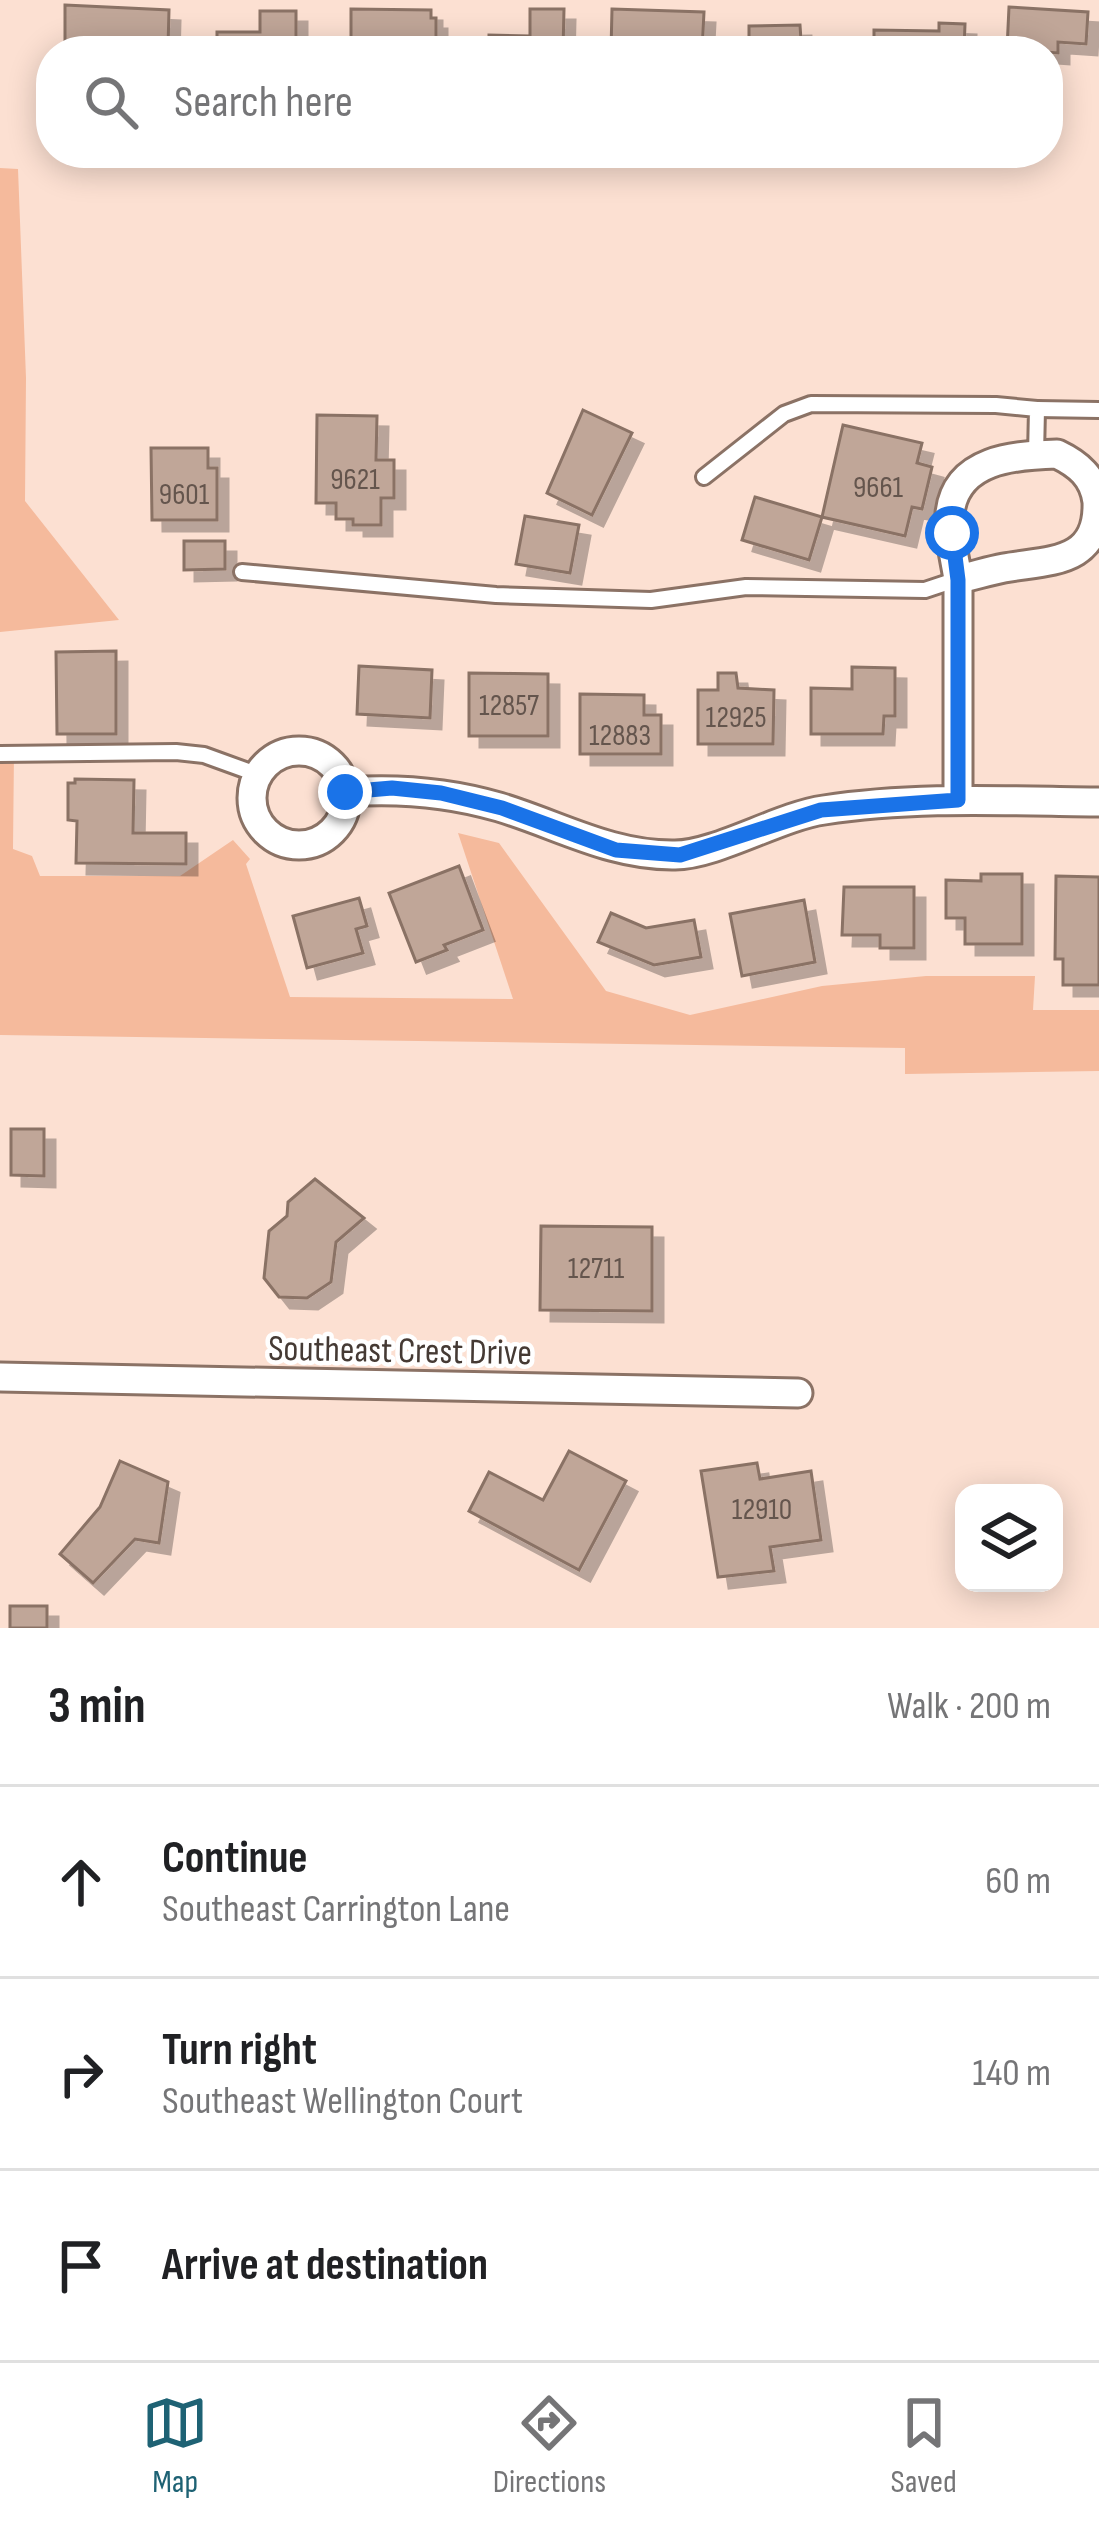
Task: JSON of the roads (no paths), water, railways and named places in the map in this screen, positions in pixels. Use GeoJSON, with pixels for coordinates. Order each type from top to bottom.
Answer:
{"type":"FeatureCollection","features":[{"type":"Feature","properties":{"kind":"street"},"geometry":{"type":"LineString","coordinates":[[958,580],[1056,561],[1082,550],[1095,534],[1098,506],[1093,484],[1076,463],[1057,454],[994,462],[967,476],[950,511],[958,580],[958,800]]}},
{"type":"Feature","properties":{"kind":"street"},"geometry":{"type":"LineString","coordinates":[[307,752],[326,760],[339,774],[345,809],[329,835],[295,845],[266,832],[256,819],[252,803],[259,775],[274,758],[307,752]]}},
{"type":"Feature","properties":{"kind":"street"},"geometry":{"type":"LineString","coordinates":[[345,792],[392,788],[441,793],[502,808],[616,850],[680,855],[821,810],[958,800],[1099,802]]}},
{"type":"Feature","properties":{"kind":"street","name":"Southeast Crest Drive"},"geometry":{"type":"LineString","coordinates":[[0,1377],[798,1393]]}},
{"type":"Feature","properties":{"kind":"lane"},"geometry":{"type":"LineString","coordinates":[[704,477],[784,414],[811,404],[1099,410]]}},
{"type":"Feature","properties":{"kind":"lane"},"geometry":{"type":"LineString","coordinates":[[1036,455],[1037,409]]}},
{"type":"Feature","properties":{"kind":"lane"},"geometry":{"type":"LineString","coordinates":[[242,572],[496,595],[651,600],[746,587],[925,590],[958,580]]}},
{"type":"Feature","properties":{"kind":"lane"},"geometry":{"type":"LineString","coordinates":[[0,754],[176,752],[203,755],[259,775]]}}]}
